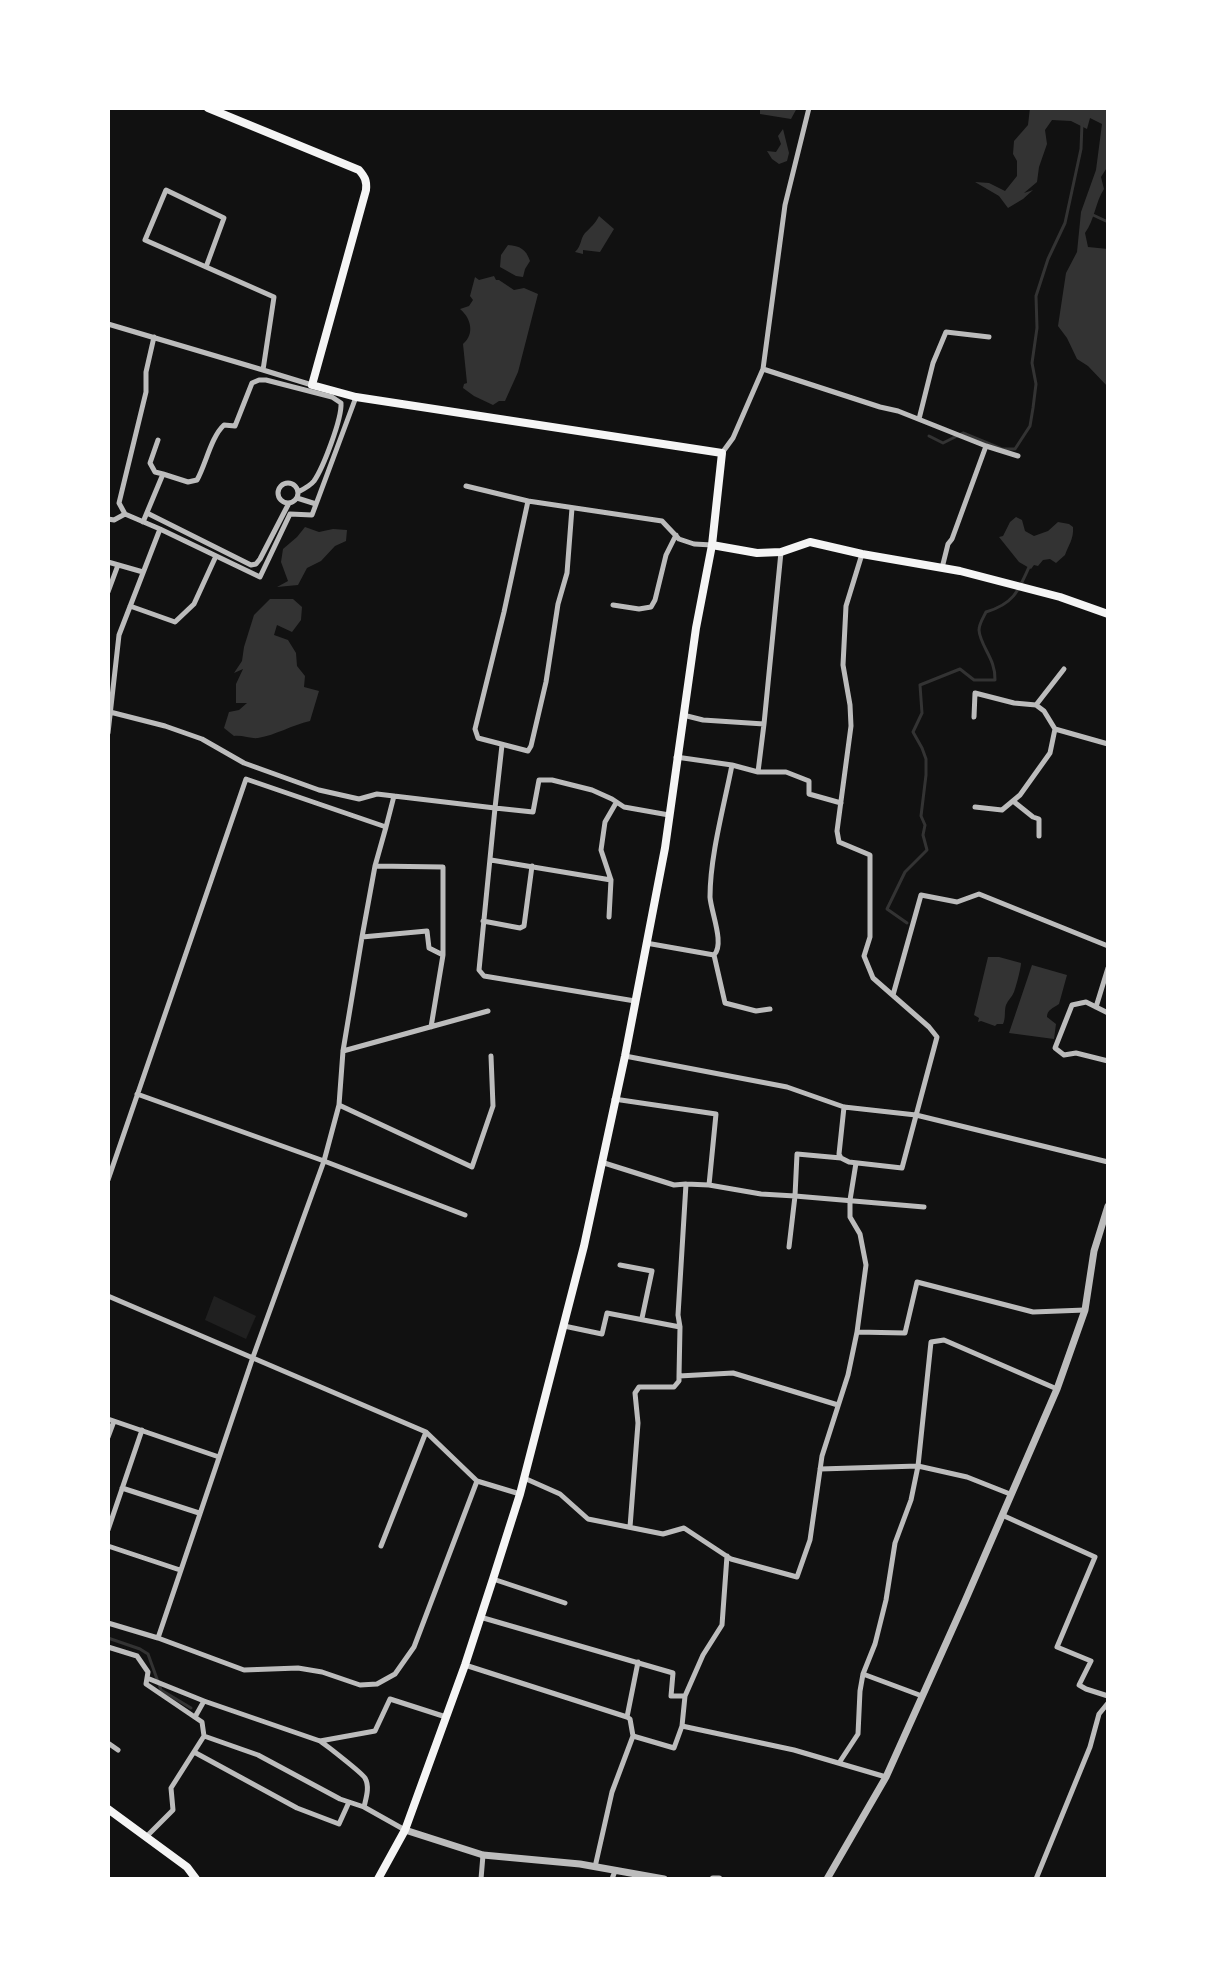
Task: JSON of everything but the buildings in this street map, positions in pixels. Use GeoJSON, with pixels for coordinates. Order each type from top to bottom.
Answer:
{"type":"FeatureCollection","features":[{"type":"Feature","properties":{"kind":"main road"},"geometry":{"type":"LineString","coordinates":[[208,108],[359,170],[365,176],[366,190],[312,385],[356,397],[722,453],[712,545],[696,628],[676,757],[665,848],[625,1056],[585,1239],[520,1494],[493,1579],[465,1665],[405,1830],[378,1879]]}},
{"type":"Feature","properties":{"kind":"main road"},"geometry":{"type":"LineString","coordinates":[[712,545],[757,553],[781,552],[810,542],[1011,584],[1108,614]]}},
{"type":"Feature","properties":{"kind":"main road"},"geometry":{"type":"LineString","coordinates":[[108,1809],[187,1867],[196,1879]]}},
{"type":"Feature","properties":{"kind":"street"},"geometry":{"type":"LineString","coordinates":[[722,453],[733,438],[763,369],[786,205],[809,108]]}},
{"type":"Feature","properties":{"kind":"street"},"geometry":{"type":"LineString","coordinates":[[206,267],[224,218],[166,190],[145,240],[273,297],[263,370]]}},
{"type":"Feature","properties":{"kind":"street"},"geometry":{"type":"LineString","coordinates":[[108,316],[108,324],[312,385]]}},
{"type":"Feature","properties":{"kind":"street"},"geometry":{"type":"LineString","coordinates":[[919,420],[933,363],[946,332],[989,337]]}},
{"type":"Feature","properties":{"kind":"street"},"geometry":{"type":"LineString","coordinates":[[154,337],[146,372],[146,392],[119,503],[125,514],[260,577],[290,514],[312,514],[356,397]]}},
{"type":"Feature","properties":{"kind":"street"},"geometry":{"type":"LineString","coordinates":[[763,369],[919,420],[1018,456]]}},
{"type":"Feature","properties":{"kind":"street"},"geometry":{"type":"LineString","coordinates":[[147,513],[251,565],[256,564],[289,503],[314,480],[336,431],[342,412],[341,403],[332,397],[266,380],[252,383],[235,426],[224,425],[217,431],[205,466],[197,480],[188,482],[155,472],[150,463],[158,440]]}},
{"type":"Feature","properties":{"kind":"street"},"geometry":{"type":"LineString","coordinates":[[942,568],[948,544],[952,539],[986,446]]}},
{"type":"Feature","properties":{"kind":"street"},"geometry":{"type":"LineString","coordinates":[[144,522],[163,474]]}},
{"type":"Feature","properties":{"kind":"street"},"geometry":{"type":"LineString","coordinates":[[289,503],[280,499],[278,493],[280,487],[289,483],[295,486],[298,495],[316,504]]}},
{"type":"Feature","properties":{"kind":"street"},"geometry":{"type":"LineString","coordinates":[[466,486],[528,501],[662,521],[687,542],[712,545]]}},
{"type":"Feature","properties":{"kind":"street"},"geometry":{"type":"LineString","coordinates":[[528,501],[475,729],[478,738],[528,751],[546,682],[558,604],[567,573],[572,508]]}},
{"type":"Feature","properties":{"kind":"street"},"geometry":{"type":"LineString","coordinates":[[108,519],[114,520],[125,514]]}},
{"type":"Feature","properties":{"kind":"street"},"geometry":{"type":"LineString","coordinates":[[108,733],[119,635],[160,529]]}},
{"type":"Feature","properties":{"kind":"street"},"geometry":{"type":"LineString","coordinates":[[613,605],[639,609],[651,607],[655,600],[666,555],[676,535]]}},
{"type":"Feature","properties":{"kind":"street"},"geometry":{"type":"LineString","coordinates":[[758,772],[781,552]]}},
{"type":"Feature","properties":{"kind":"street"},"geometry":{"type":"LineString","coordinates":[[789,1247],[797,1154],[841,1158],[856,1163],[902,1168],[937,1036],[873,978],[864,956],[870,937],[870,855],[839,842],[837,831],[851,726],[843,665],[846,606],[862,554]]}},
{"type":"Feature","properties":{"kind":"street"},"geometry":{"type":"LineString","coordinates":[[130,606],[176,622],[194,604],[216,556]]}},
{"type":"Feature","properties":{"kind":"street"},"geometry":{"type":"LineString","coordinates":[[108,562],[143,572]]}},
{"type":"Feature","properties":{"kind":"street"},"geometry":{"type":"LineString","coordinates":[[108,592],[118,565]]}},
{"type":"Feature","properties":{"kind":"street"},"geometry":{"type":"LineString","coordinates":[[1036,705],[1064,669]]}},
{"type":"Feature","properties":{"kind":"street"},"geometry":{"type":"LineString","coordinates":[[974,717],[975,693],[1014,703],[1036,705],[1044,711],[1055,729],[1108,744]]}},
{"type":"Feature","properties":{"kind":"street"},"geometry":{"type":"LineString","coordinates":[[110,712],[165,726],[202,739],[244,764],[319,790],[358,799],[377,794],[533,812],[539,780],[545,780],[592,790],[624,807],[669,815]]}},
{"type":"Feature","properties":{"kind":"street"},"geometry":{"type":"LineString","coordinates":[[683,714],[703,720],[764,724]]}},
{"type":"Feature","properties":{"kind":"street"},"geometry":{"type":"LineString","coordinates":[[975,807],[1002,810],[1013,801],[1026,788],[1050,753],[1055,729]]}},
{"type":"Feature","properties":{"kind":"street"},"geometry":{"type":"LineString","coordinates":[[502,746],[478,962],[479,970],[484,976],[635,1001]]}},
{"type":"Feature","properties":{"kind":"street"},"geometry":{"type":"LineString","coordinates":[[676,757],[732,765],[758,772],[786,772],[809,781],[808,794],[841,803]]}},
{"type":"Feature","properties":{"kind":"street"},"geometry":{"type":"LineString","coordinates":[[714,955],[719,946],[710,898],[715,854],[732,765]]}},
{"type":"Feature","properties":{"kind":"street"},"geometry":{"type":"LineString","coordinates":[[108,1180],[246,779],[386,827]]}},
{"type":"Feature","properties":{"kind":"street"},"geometry":{"type":"LineString","coordinates":[[158,1638],[253,1357],[324,1161],[339,1105],[343,1051],[375,866],[394,796]]}},
{"type":"Feature","properties":{"kind":"street"},"geometry":{"type":"LineString","coordinates":[[1013,801],[1039,819],[1039,836]]}},
{"type":"Feature","properties":{"kind":"street"},"geometry":{"type":"LineString","coordinates":[[609,917],[611,880],[601,850],[605,822],[616,802]]}},
{"type":"Feature","properties":{"kind":"street"},"geometry":{"type":"LineString","coordinates":[[491,860],[611,880]]}},
{"type":"Feature","properties":{"kind":"street"},"geometry":{"type":"LineString","coordinates":[[375,866],[443,867],[443,955],[431,1027]]}},
{"type":"Feature","properties":{"kind":"street"},"geometry":{"type":"LineString","coordinates":[[483,921],[520,928],[524,926],[532,866]]}},
{"type":"Feature","properties":{"kind":"street"},"geometry":{"type":"LineString","coordinates":[[893,994],[921,895],[957,902],[979,894],[1108,946]]}},
{"type":"Feature","properties":{"kind":"street"},"geometry":{"type":"LineString","coordinates":[[362,937],[428,931],[429,948],[443,955]]}},
{"type":"Feature","properties":{"kind":"street"},"geometry":{"type":"LineString","coordinates":[[646,943],[714,955]]}},
{"type":"Feature","properties":{"kind":"street"},"geometry":{"type":"LineString","coordinates":[[714,955],[724,1003],[756,1011],[770,1010]]}},
{"type":"Feature","properties":{"kind":"street"},"geometry":{"type":"LineString","coordinates":[[1096,1007],[1108,968]]}},
{"type":"Feature","properties":{"kind":"street"},"geometry":{"type":"LineString","coordinates":[[1108,1013],[1086,1002],[1072,1005],[1055,1048],[1064,1055],[1077,1053],[1108,1061]]}},
{"type":"Feature","properties":{"kind":"street"},"geometry":{"type":"LineString","coordinates":[[343,1051],[488,1011]]}},
{"type":"Feature","properties":{"kind":"street"},"geometry":{"type":"LineString","coordinates":[[339,1105],[472,1167],[493,1106],[491,1056]]}},
{"type":"Feature","properties":{"kind":"street"},"geometry":{"type":"LineString","coordinates":[[625,1056],[787,1087],[844,1107],[916,1115],[1108,1162]]}},
{"type":"Feature","properties":{"kind":"street"},"geometry":{"type":"LineString","coordinates":[[136,1094],[324,1161],[465,1215]]}},
{"type":"Feature","properties":{"kind":"street"},"geometry":{"type":"LineString","coordinates":[[614,1099],[716,1114],[709,1185]]}},
{"type":"Feature","properties":{"kind":"street"},"geometry":{"type":"LineString","coordinates":[[841,1158],[839,1154],[844,1107]]}},
{"type":"Feature","properties":{"kind":"street"},"geometry":{"type":"LineString","coordinates":[[601,1162],[674,1185],[709,1185],[761,1194],[924,1207]]}},
{"type":"Feature","properties":{"kind":"street"},"geometry":{"type":"LineString","coordinates":[[524,1478],[560,1494],[588,1519],[663,1533],[684,1528],[727,1556],[798,1577],[810,1540],[820,1469],[828,1435],[848,1375],[857,1332],[866,1265],[860,1234],[850,1216],[856,1163]]}},
{"type":"Feature","properties":{"kind":"street"},"geometry":{"type":"LineString","coordinates":[[630,1527],[638,1423],[635,1393],[639,1387],[674,1387],[679,1381],[679,1304],[686,1184]]}},
{"type":"Feature","properties":{"kind":"street"},"geometry":{"type":"LineString","coordinates":[[827,1879],[886,1777],[1057,1389],[1085,1310],[1094,1251],[1108,1206]]}},
{"type":"Feature","properties":{"kind":"street"},"geometry":{"type":"LineString","coordinates":[[620,1265],[652,1271],[642,1318]]}},
{"type":"Feature","properties":{"kind":"street"},"geometry":{"type":"LineString","coordinates":[[857,1332],[905,1333],[917,1282],[1033,1312],[1085,1310]]}},
{"type":"Feature","properties":{"kind":"street"},"geometry":{"type":"LineString","coordinates":[[108,1296],[426,1432],[477,1481],[520,1494]]}},
{"type":"Feature","properties":{"kind":"street"},"geometry":{"type":"LineString","coordinates":[[564,1326],[602,1334],[607,1313],[680,1327]]}},
{"type":"Feature","properties":{"kind":"street"},"geometry":{"type":"LineString","coordinates":[[839,1763],[858,1734],[863,1674],[875,1644],[886,1600],[895,1543],[911,1500],[918,1466],[931,1342],[944,1340],[1057,1389]]}},
{"type":"Feature","properties":{"kind":"street"},"geometry":{"type":"LineString","coordinates":[[679,1376],[733,1373],[838,1405]]}},
{"type":"Feature","properties":{"kind":"street"},"geometry":{"type":"LineString","coordinates":[[108,1437],[111,1420],[219,1457]]}},
{"type":"Feature","properties":{"kind":"street"},"geometry":{"type":"LineString","coordinates":[[108,1530],[142,1430]]}},
{"type":"Feature","properties":{"kind":"street"},"geometry":{"type":"LineString","coordinates":[[381,1546],[426,1432]]}},
{"type":"Feature","properties":{"kind":"street"},"geometry":{"type":"LineString","coordinates":[[820,1469],[918,1466],[967,1477],[1010,1494]]}},
{"type":"Feature","properties":{"kind":"street"},"geometry":{"type":"LineString","coordinates":[[108,1623],[158,1638],[244,1670],[298,1668],[322,1672],[360,1685],[377,1684],[395,1674],[414,1647],[477,1481]]}},
{"type":"Feature","properties":{"kind":"street"},"geometry":{"type":"LineString","coordinates":[[122,1488],[199,1513]]}},
{"type":"Feature","properties":{"kind":"street"},"geometry":{"type":"LineString","coordinates":[[1002,1515],[1095,1557],[1057,1647],[1091,1661],[1079,1685],[1108,1696]]}},
{"type":"Feature","properties":{"kind":"street"},"geometry":{"type":"LineString","coordinates":[[108,1546],[180,1570]]}},
{"type":"Feature","properties":{"kind":"street"},"geometry":{"type":"LineString","coordinates":[[633,1736],[674,1748],[682,1726],[685,1696],[703,1655],[722,1625],[727,1556]]}},
{"type":"Feature","properties":{"kind":"street"},"geometry":{"type":"LineString","coordinates":[[493,1579],[565,1603]]}},
{"type":"Feature","properties":{"kind":"street"},"geometry":{"type":"LineString","coordinates":[[480,1617],[673,1673],[671,1696],[685,1696]]}},
{"type":"Feature","properties":{"kind":"street"},"geometry":{"type":"LineString","coordinates":[[108,1647],[137,1656],[148,1672],[146,1684],[202,1722],[204,1736],[171,1788],[173,1810],[146,1837]]}},
{"type":"Feature","properties":{"kind":"street"},"geometry":{"type":"LineString","coordinates":[[627,1717],[638,1662]]}},
{"type":"Feature","properties":{"kind":"street"},"geometry":{"type":"LineString","coordinates":[[465,1665],[630,1719],[633,1736],[612,1792],[595,1867]]}},
{"type":"Feature","properties":{"kind":"street"},"geometry":{"type":"LineString","coordinates":[[863,1674],[922,1696]]}},
{"type":"Feature","properties":{"kind":"street"},"geometry":{"type":"LineString","coordinates":[[147,1678],[204,1701],[320,1741],[335,1750],[338,1756],[365,1779],[368,1792],[364,1807]]}},
{"type":"Feature","properties":{"kind":"street"},"geometry":{"type":"LineString","coordinates":[[320,1741],[375,1731],[390,1699],[446,1717]]}},
{"type":"Feature","properties":{"kind":"street"},"geometry":{"type":"LineString","coordinates":[[195,1717],[204,1701]]}},
{"type":"Feature","properties":{"kind":"street"},"geometry":{"type":"LineString","coordinates":[[1036,1879],[1090,1747],[1099,1714],[1108,1703]]}},
{"type":"Feature","properties":{"kind":"street"},"geometry":{"type":"LineString","coordinates":[[682,1726],[795,1750],[886,1777]]}},
{"type":"Feature","properties":{"kind":"street"},"geometry":{"type":"LineString","coordinates":[[204,1736],[258,1755],[340,1799],[364,1807],[405,1830],[483,1855],[595,1867],[614,1875],[664,1879]]}},
{"type":"Feature","properties":{"kind":"street"},"geometry":{"type":"LineString","coordinates":[[108,1743],[118,1750]]}},
{"type":"Feature","properties":{"kind":"street"},"geometry":{"type":"LineString","coordinates":[[194,1752],[297,1808],[339,1824],[349,1802]]}},
{"type":"Feature","properties":{"kind":"street"},"geometry":{"type":"LineString","coordinates":[[481,1879],[483,1855]]}},
{"type":"Feature","properties":{"kind":"street"},"geometry":{"type":"LineString","coordinates":[[713,1879],[718,1879]]}},
{"type":"Feature","properties":{"kind":"shaded area"},"geometry":{"type":"Polygon","coordinates":[[[760,108],[797,108],[791,119],[760,114],[760,108]]]}},
{"type":"Feature","properties":{"kind":"shaded area"},"geometry":{"type":"Polygon","coordinates":[[[1030,108],[1108,108],[1108,166],[1101,177],[1104,189],[1085,233],[1088,247],[1108,249],[1108,387],[1088,366],[1077,359],[1067,338],[1058,326],[1066,273],[1077,252],[1081,212],[1096,170],[1102,124],[1090,118],[1087,129],[1071,121],[1052,120],[1045,130],[1047,144],[1039,167],[1037,182],[1024,193],[1033,190],[1008,208],[999,196],[975,182],[989,183],[1005,191],[1017,176],[1017,161],[1013,154],[1014,141],[1028,125],[1030,108]]]}},
{"type":"Feature","properties":{"kind":"shaded area"},"geometry":{"type":"Polygon","coordinates":[[[783,129],[789,153],[787,161],[779,164],[767,151],[776,152],[781,144],[778,136],[783,129]]]}},
{"type":"Feature","properties":{"kind":"shaded area"},"geometry":{"type":"Polygon","coordinates":[[[599,216],[614,229],[600,252],[583,250],[583,254],[575,252],[583,235],[599,216]]]}},
{"type":"Feature","properties":{"kind":"shaded area"},"geometry":{"type":"Polygon","coordinates":[[[508,245],[516,246],[527,254],[530,261],[523,277],[516,276],[500,267],[501,255],[508,245]]]}},
{"type":"Feature","properties":{"kind":"shaded area"},"geometry":{"type":"Polygon","coordinates":[[[494,276],[496,280],[514,290],[524,288],[538,294],[518,372],[505,401],[499,401],[493,405],[463,388],[467,383],[463,344],[469,336],[470,326],[467,317],[460,309],[469,306],[473,300],[470,296],[475,277],[479,280],[494,276]]]}},
{"type":"Feature","properties":{"kind":"shaded area"},"geometry":{"type":"Polygon","coordinates":[[[1016,517],[1022,520],[1025,531],[1034,536],[1048,531],[1058,522],[1073,527],[1072,539],[1065,555],[1056,563],[1050,559],[1043,560],[1031,569],[1019,562],[999,537],[1003,536],[1010,522],[1016,517]]]}},
{"type":"Feature","properties":{"kind":"shaded area"},"geometry":{"type":"Polygon","coordinates":[[[305,527],[319,532],[333,529],[347,530],[346,541],[335,546],[321,561],[307,568],[298,585],[277,587],[288,581],[281,562],[283,549],[305,527]]]}},
{"type":"Feature","properties":{"kind":"shaded area"},"geometry":{"type":"Polygon","coordinates":[[[270,599],[293,599],[302,607],[301,620],[292,632],[277,625],[274,635],[288,640],[296,653],[297,666],[305,676],[304,687],[319,691],[310,721],[258,738],[234,736],[224,728],[229,712],[239,710],[247,703],[236,703],[236,684],[243,669],[234,673],[242,661],[254,615],[270,599]]]}},
{"type":"Feature","properties":{"kind":"shaded area"},"geometry":{"type":"Polygon","coordinates":[[[988,957],[999,957],[1021,963],[1014,992],[1006,1005],[1003,1024],[995,1026],[978,1022],[979,1018],[974,1015],[988,957]]]}},
{"type":"Feature","properties":{"kind":"shaded area"},"geometry":{"type":"Polygon","coordinates":[[[1032,965],[1067,975],[1059,1004],[1047,1015],[1056,1024],[1054,1039],[1009,1033],[1032,965]]]}},
{"type":"Feature","properties":{"kind":"shaded area"},"geometry":{"type":"Polygon","coordinates":[[[214,1296],[256,1316],[246,1339],[205,1320],[214,1296]]]}},
{"type":"Feature","properties":{"kind":"waterway"},"geometry":{"type":"LineString","coordinates":[[929,436],[943,443],[963,433],[1002,449],[1015,449],[1030,426],[1036,384],[1032,363],[1037,328],[1036,296],[1048,259],[1065,223],[1081,149],[1082,123]]}},
{"type":"Feature","properties":{"kind":"waterway"},"geometry":{"type":"LineString","coordinates":[[1093,215],[1108,222]]}},
{"type":"Feature","properties":{"kind":"waterway"},"geometry":{"type":"LineString","coordinates":[[907,923],[887,909],[905,872],[927,850],[923,835],[925,825],[921,816],[926,759],[913,732],[922,713],[920,685],[960,669],[974,680],[995,680],[993,666],[980,636],[980,626],[986,612],[1003,605],[1014,596],[1029,567]]}},
{"type":"Feature","properties":{"kind":"waterway"},"geometry":{"type":"LineString","coordinates":[[108,1638],[148,1654],[161,1690],[191,1708]]}}]}
